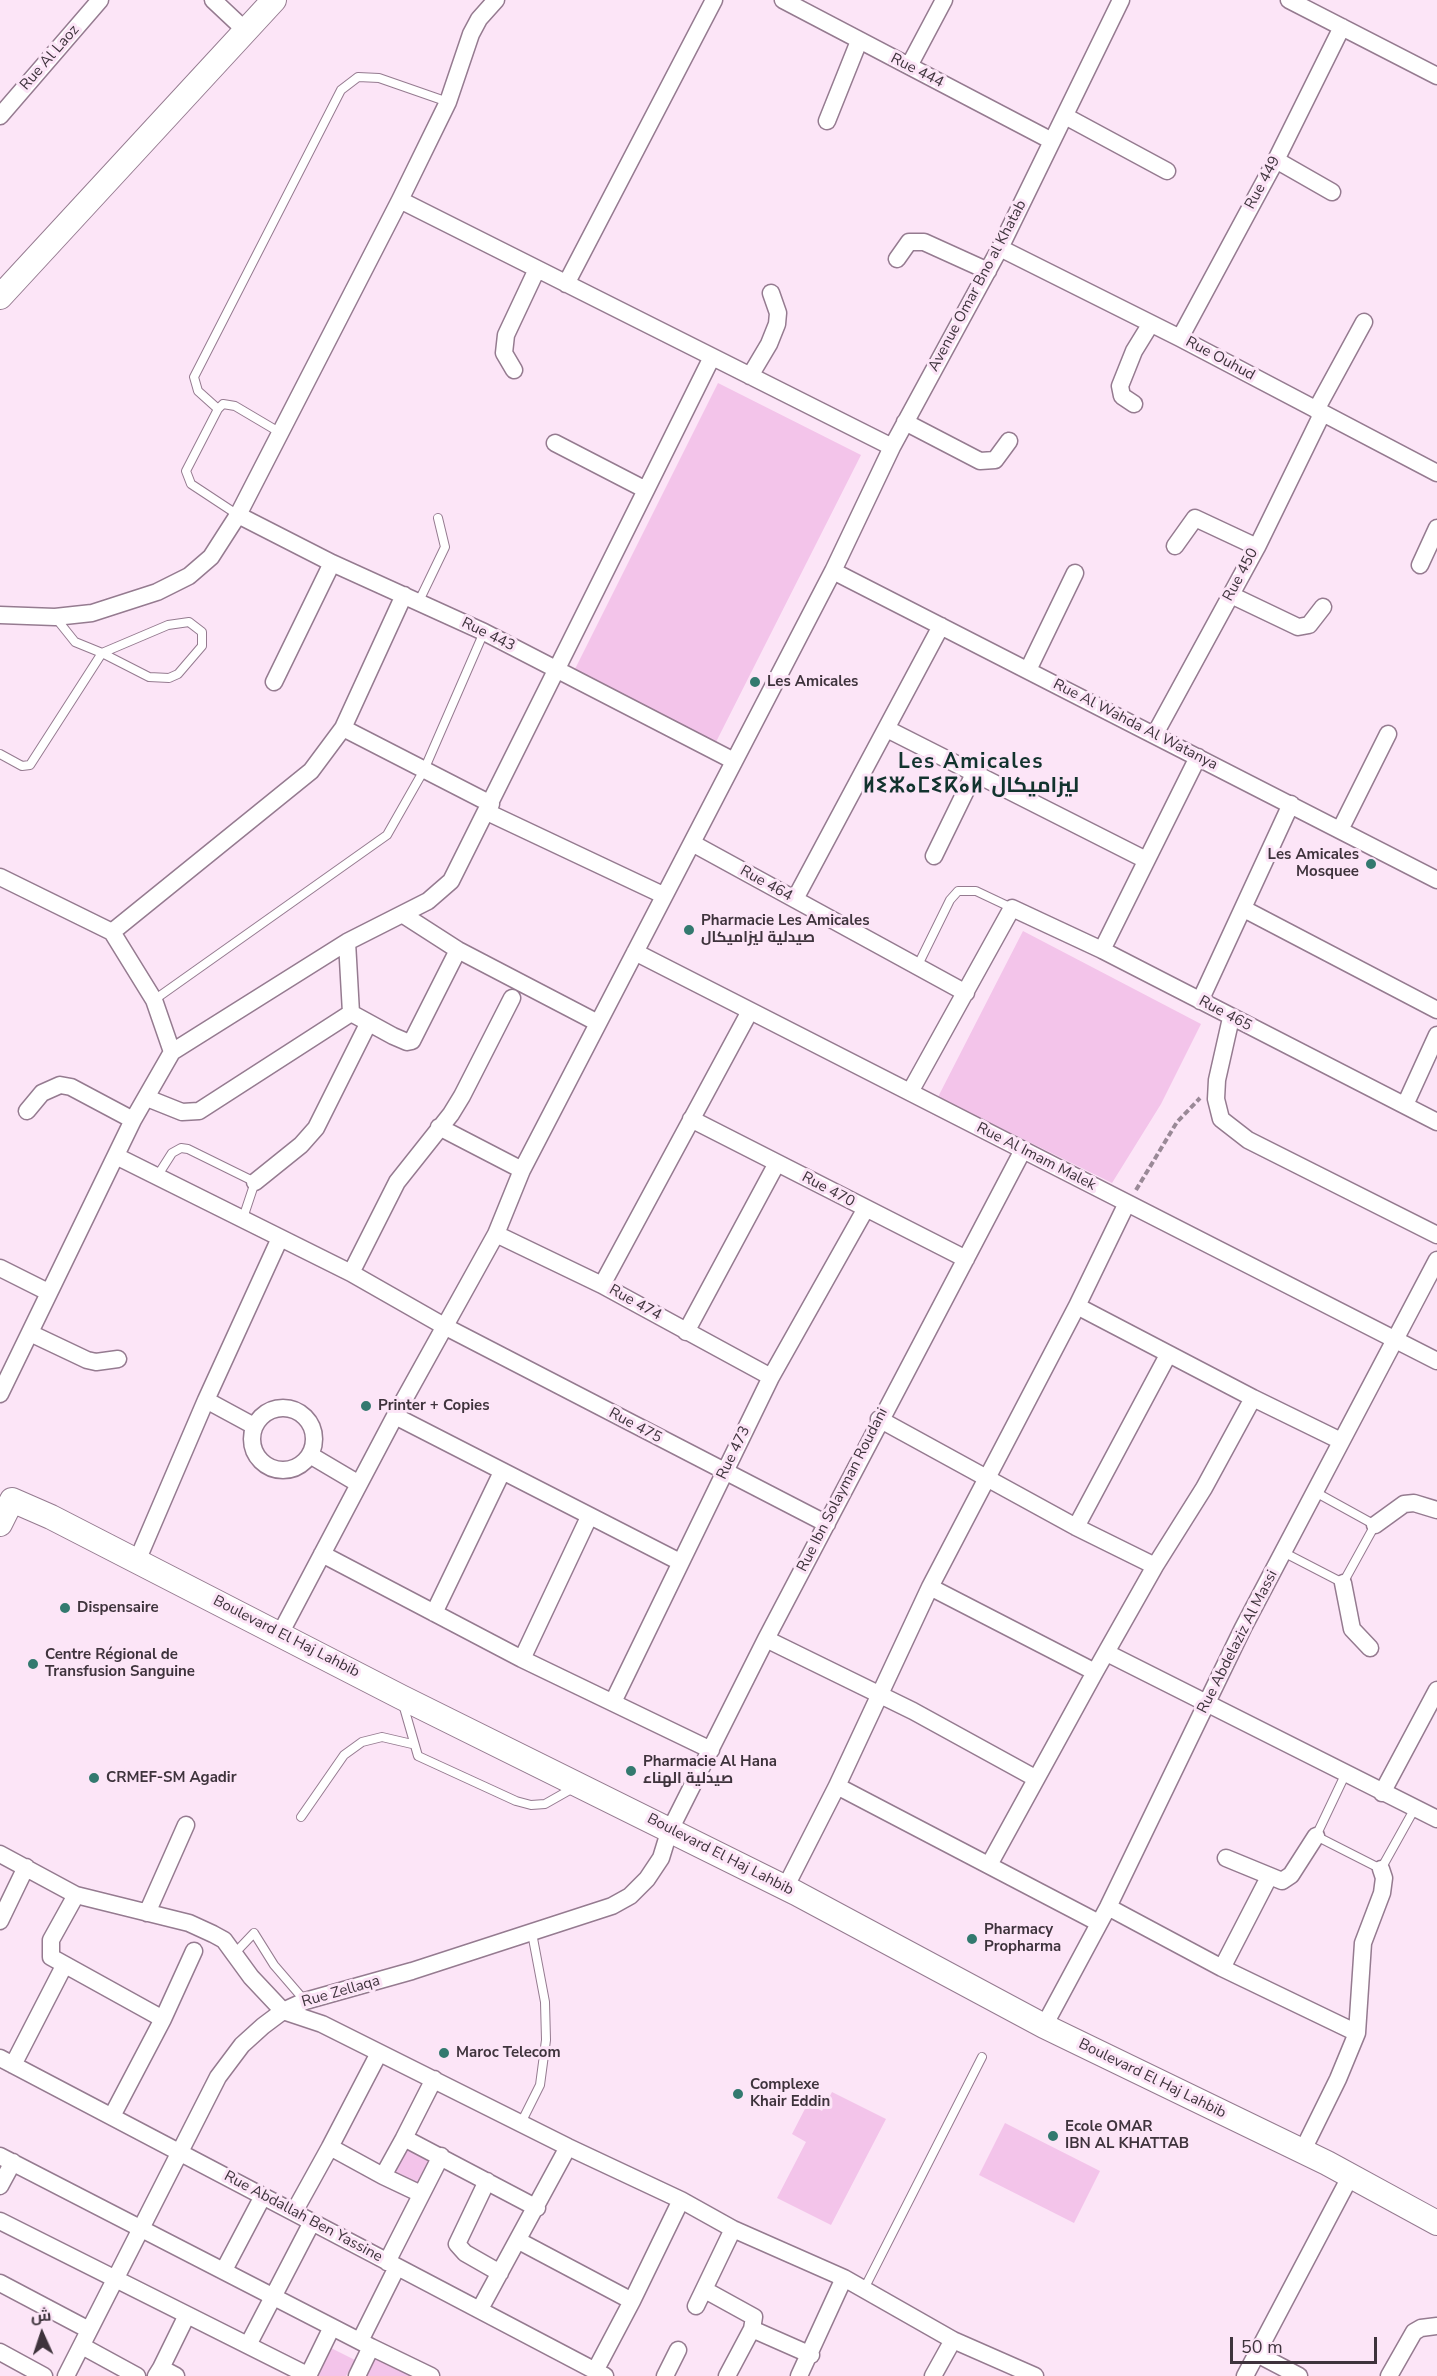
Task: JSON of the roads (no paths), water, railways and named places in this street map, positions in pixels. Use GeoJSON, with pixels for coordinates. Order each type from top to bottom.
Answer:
{"type":"FeatureCollection","features":[{"type":"Feature","properties":{"kind":"street","name":"Rue Al Laoz"},"geometry":{"type":"LineString","coordinates":[[0,115],[100,0]]}},
{"type":"Feature","properties":{"kind":"street"},"geometry":{"type":"LineString","coordinates":[[213,0],[246,31]]}},
{"type":"Feature","properties":{"kind":"street"},"geometry":{"type":"LineString","coordinates":[[0,297],[274,0]]}},
{"type":"Feature","properties":{"kind":"street"},"geometry":{"type":"LineString","coordinates":[[0,615],[55,617],[92,613],[157,592],[189,576],[211,557],[238,515],[400,200],[448,102],[471,34],[479,19],[496,0]]}},
{"type":"Feature","properties":{"kind":"street"},"geometry":{"type":"LineString","coordinates":[[566,284],[714,0]]}},
{"type":"Feature","properties":{"kind":"street","name":"Rue 444"},"geometry":{"type":"LineString","coordinates":[[783,0],[1052,141]]}},
{"type":"Feature","properties":{"kind":"street"},"geometry":{"type":"LineString","coordinates":[[909,66],[944,0]]}},
{"type":"Feature","properties":{"kind":"street","name":"Avenue Omar Bno al Khatab"},"geometry":{"type":"LineString","coordinates":[[280,1634],[395,1416],[496,1234],[522,1170],[832,571],[892,447],[1000,248],[1121,0]]}},
{"type":"Feature","properties":{"kind":"street"},"geometry":{"type":"LineString","coordinates":[[1301,2],[1341,27],[1437,76]]}},
{"type":"Feature","properties":{"kind":"street","name":"Rue 449"},"geometry":{"type":"LineString","coordinates":[[1180,338],[1276,160],[1341,27]]}},
{"type":"Feature","properties":{"kind":"street"},"geometry":{"type":"LineString","coordinates":[[827,121],[859,41]]}},
{"type":"Feature","properties":{"kind":"street"},"geometry":{"type":"LineString","coordinates":[[1065,116],[1167,171]]}},
{"type":"Feature","properties":{"kind":"street"},"geometry":{"type":"LineString","coordinates":[[1276,160],[1332,192]]}},
{"type":"Feature","properties":{"kind":"street"},"geometry":{"type":"LineString","coordinates":[[400,200],[892,447]]}},
{"type":"Feature","properties":{"kind":"street"},"geometry":{"type":"LineString","coordinates":[[897,259],[909,242],[924,242],[988,271]]}},
{"type":"Feature","properties":{"kind":"street","name":"Rue Ouhud"},"geometry":{"type":"LineString","coordinates":[[1000,248],[1180,338],[1437,473]]}},
{"type":"Feature","properties":{"kind":"street"},"geometry":{"type":"LineString","coordinates":[[514,370],[504,352],[506,335],[537,269]]}},
{"type":"Feature","properties":{"kind":"street"},"geometry":{"type":"LineString","coordinates":[[750,376],[769,344],[777,324],[778,313],[771,293]]}},
{"type":"Feature","properties":{"kind":"street","name":"Rue 450"},"geometry":{"type":"LineString","coordinates":[[1155,734],[1257,547],[1319,412],[1364,322]]}},
{"type":"Feature","properties":{"kind":"street"},"geometry":{"type":"LineString","coordinates":[[1134,404],[1122,396],[1120,386],[1134,351],[1150,325]]}},
{"type":"Feature","properties":{"kind":"street"},"geometry":{"type":"LineString","coordinates":[[0,1394],[133,1120],[172,1052],[347,942],[428,901],[451,881],[712,357]]}},
{"type":"Feature","properties":{"kind":"street"},"geometry":{"type":"LineString","coordinates":[[906,422],[980,461],[995,460],[1008,441]]}},
{"type":"Feature","properties":{"kind":"street"},"geometry":{"type":"LineString","coordinates":[[555,443],[646,490]]}},
{"type":"Feature","properties":{"kind":"street","name":"Rue 443"},"geometry":{"type":"LineString","coordinates":[[238,515],[332,563],[484,632],[734,761]]}},
{"type":"Feature","properties":{"kind":"street"},"geometry":{"type":"LineString","coordinates":[[1175,546],[1195,518],[1257,547]]}},
{"type":"Feature","properties":{"kind":"street"},"geometry":{"type":"LineString","coordinates":[[1420,565],[1437,528]]}},
{"type":"Feature","properties":{"kind":"street"},"geometry":{"type":"LineString","coordinates":[[274,682],[332,563]]}},
{"type":"Feature","properties":{"kind":"street","name":"Rue Al Wahda Al Watanya"},"geometry":{"type":"LineString","coordinates":[[832,571],[1437,880]]}},
{"type":"Feature","properties":{"kind":"street"},"geometry":{"type":"LineString","coordinates":[[1028,670],[1075,573]]}},
{"type":"Feature","properties":{"kind":"street"},"geometry":{"type":"LineString","coordinates":[[1231,595],[1299,627],[1309,625],[1323,608]]}},
{"type":"Feature","properties":{"kind":"street"},"geometry":{"type":"LineString","coordinates":[[112,932],[311,771],[343,728],[412,598]]}},
{"type":"Feature","properties":{"kind":"street"},"geometry":{"type":"LineString","coordinates":[[795,899],[941,626]]}},
{"type":"Feature","properties":{"kind":"street"},"geometry":{"type":"LineString","coordinates":[[343,728],[489,808],[663,895]]}},
{"type":"Feature","properties":{"kind":"street"},"geometry":{"type":"LineString","coordinates":[[887,729],[1146,860]]}},
{"type":"Feature","properties":{"kind":"street"},"geometry":{"type":"LineString","coordinates":[[1340,830],[1388,734]]}},
{"type":"Feature","properties":{"kind":"street"},"geometry":{"type":"LineString","coordinates":[[1102,950],[1198,757]]}},
{"type":"Feature","properties":{"kind":"street"},"geometry":{"type":"LineString","coordinates":[[934,856],[974,774]]}},
{"type":"Feature","properties":{"kind":"street"},"geometry":{"type":"LineString","coordinates":[[1200,1000],[1291,804]]}},
{"type":"Feature","properties":{"kind":"street","name":"Rue 464"},"geometry":{"type":"LineString","coordinates":[[692,843],[966,993]]}},
{"type":"Feature","properties":{"kind":"street"},"geometry":{"type":"LineString","coordinates":[[0,877],[112,932],[154,1000],[172,1052]]}},
{"type":"Feature","properties":{"kind":"street"},"geometry":{"type":"LineString","coordinates":[[910,1092],[1012,908]]}},
{"type":"Feature","properties":{"kind":"street","name":"Rue 465"},"geometry":{"type":"LineString","coordinates":[[1012,908],[1102,950],[1437,1122]]}},
{"type":"Feature","properties":{"kind":"street"},"geometry":{"type":"LineString","coordinates":[[1244,909],[1437,1010]]}},
{"type":"Feature","properties":{"kind":"street"},"geometry":{"type":"LineString","coordinates":[[402,914],[458,950],[598,1023]]}},
{"type":"Feature","properties":{"kind":"street"},"geometry":{"type":"LineString","coordinates":[[347,942],[351,1013]]}},
{"type":"Feature","properties":{"kind":"street"},"geometry":{"type":"LineString","coordinates":[[351,1013],[368,1024],[407,1042],[412,1041],[458,950]]}},
{"type":"Feature","properties":{"kind":"street","name":"Rue Al Imam Malek"},"geometry":{"type":"LineString","coordinates":[[634,952],[1437,1361]]}},
{"type":"Feature","properties":{"kind":"street"},"geometry":{"type":"LineString","coordinates":[[351,1273],[397,1182],[439,1127],[452,1114],[512,998]]}},
{"type":"Feature","properties":{"kind":"street"},"geometry":{"type":"LineString","coordinates":[[602,1285],[750,1011]]}},
{"type":"Feature","properties":{"kind":"street"},"geometry":{"type":"LineString","coordinates":[[147,1098],[182,1112],[199,1111],[351,1013]]}},
{"type":"Feature","properties":{"kind":"street"},"geometry":{"type":"LineString","coordinates":[[1231,1018],[1216,1080],[1216,1099],[1221,1119],[1248,1140],[1437,1235]]}},
{"type":"Feature","properties":{"kind":"street"},"geometry":{"type":"LineString","coordinates":[[255,1182],[301,1145],[316,1128],[368,1024]]}},
{"type":"Feature","properties":{"kind":"street"},"geometry":{"type":"LineString","coordinates":[[1405,1105],[1437,1035]]}},
{"type":"Feature","properties":{"kind":"street"},"geometry":{"type":"LineString","coordinates":[[27,1111],[42,1093],[60,1085],[71,1087],[133,1120]]}},
{"type":"Feature","properties":{"kind":"street","name":"Rue 470"},"geometry":{"type":"LineString","coordinates":[[690,1119],[865,1210],[966,1259]]}},
{"type":"Feature","properties":{"kind":"street"},"geometry":{"type":"LineString","coordinates":[[439,1127],[522,1170]]}},
{"type":"Feature","properties":{"kind":"street","name":"Rue Ibn Solayman Roudani"},"geometry":{"type":"LineString","coordinates":[[669,1832],[879,1419],[1023,1150]]}},
{"type":"Feature","properties":{"kind":"street","name":"Rue 475"},"geometry":{"type":"LineString","coordinates":[[116,1156],[351,1273],[444,1326],[826,1524]]}},
{"type":"Feature","properties":{"kind":"street"},"geometry":{"type":"LineString","coordinates":[[686,1332],[777,1163]]}},
{"type":"Feature","properties":{"kind":"street"},"geometry":{"type":"LineString","coordinates":[[785,1888],[837,1786],[930,1587],[1077,1306],[1127,1203]]}},
{"type":"Feature","properties":{"kind":"street","name":"Rue 473"},"geometry":{"type":"LineString","coordinates":[[613,1702],[771,1377],[865,1210]]}},
{"type":"Feature","properties":{"kind":"street","name":"Rue 474"},"geometry":{"type":"LineString","coordinates":[[496,1234],[602,1285],[771,1377]]}},
{"type":"Feature","properties":{"kind":"street"},"geometry":{"type":"LineString","coordinates":[[137,1561],[206,1400],[280,1238]]}},
{"type":"Feature","properties":{"kind":"street","name":"Rue Abdelaziz Al Massi"},"geometry":{"type":"LineString","coordinates":[[1044,2026],[1099,1923],[1283,1552],[1317,1493],[1341,1441],[1437,1260]]}},
{"type":"Feature","properties":{"kind":"street"},"geometry":{"type":"LineString","coordinates":[[0,1268],[48,1292]]}},
{"type":"Feature","properties":{"kind":"street"},"geometry":{"type":"LineString","coordinates":[[1077,1306],[1252,1398],[1341,1441]]}},
{"type":"Feature","properties":{"kind":"street"},"geometry":{"type":"LineString","coordinates":[[30,1334],[87,1360],[96,1362],[118,1359]]}},
{"type":"Feature","properties":{"kind":"street"},"geometry":{"type":"LineString","coordinates":[[1076,1527],[1168,1354]]}},
{"type":"Feature","properties":{"kind":"street"},"geometry":{"type":"LineString","coordinates":[[989,1865],[1035,1778],[1155,1566],[1204,1488],[1252,1398]]}},
{"type":"Feature","properties":{"kind":"street"},"geometry":{"type":"LineString","coordinates":[[206,1400],[254,1426]]}},
{"type":"Feature","properties":{"kind":"street"},"geometry":{"type":"LineString","coordinates":[[275,1408],[284,1408],[302,1414],[312,1428],[314,1437],[310,1455],[298,1467],[273,1469],[258,1459],[254,1451],[252,1443],[254,1426],[267,1412],[275,1408]]}},
{"type":"Feature","properties":{"kind":"street"},"geometry":{"type":"LineString","coordinates":[[395,1416],[680,1562]]}},
{"type":"Feature","properties":{"kind":"street"},"geometry":{"type":"LineString","coordinates":[[879,1419],[1076,1527],[1155,1566]]}},
{"type":"Feature","properties":{"kind":"street"},"geometry":{"type":"LineString","coordinates":[[310,1455],[359,1484]]}},
{"type":"Feature","properties":{"kind":"street"},"geometry":{"type":"LineString","coordinates":[[434,1613],[501,1472]]}},
{"type":"Feature","properties":{"kind":"street"},"geometry":{"type":"LineString","coordinates":[[0,1524],[6,1497]]}},
{"type":"Feature","properties":{"kind":"street","name":"Boulevard El Haj Lahbib"},"geometry":{"type":"LineString","coordinates":[[6,1497],[51,1517],[401,1697],[785,1888],[1044,2026],[1302,2152],[1437,2223]]}},
{"type":"Feature","properties":{"kind":"street"},"geometry":{"type":"LineString","coordinates":[[1375,1525],[1404,1504],[1414,1503],[1437,1510]]}},
{"type":"Feature","properties":{"kind":"street"},"geometry":{"type":"LineString","coordinates":[[522,1659],[589,1517]]}},
{"type":"Feature","properties":{"kind":"street"},"geometry":{"type":"LineString","coordinates":[[322,1554],[522,1659],[711,1750]]}},
{"type":"Feature","properties":{"kind":"street"},"geometry":{"type":"LineString","coordinates":[[1344,1583],[1352,1629],[1370,1648]]}},
{"type":"Feature","properties":{"kind":"street"},"geometry":{"type":"LineString","coordinates":[[930,1587],[1095,1672]]}},
{"type":"Feature","properties":{"kind":"street"},"geometry":{"type":"LineString","coordinates":[[766,1639],[880,1695],[1035,1778]]}},
{"type":"Feature","properties":{"kind":"street"},"geometry":{"type":"LineString","coordinates":[[1107,1653],[1437,1819]]}},
{"type":"Feature","properties":{"kind":"street"},"geometry":{"type":"LineString","coordinates":[[1382,1793],[1437,1690]]}},
{"type":"Feature","properties":{"kind":"street"},"geometry":{"type":"LineString","coordinates":[[837,1786],[1099,1923]]}},
{"type":"Feature","properties":{"kind":"street"},"geometry":{"type":"LineString","coordinates":[[147,1913],[186,1825]]}},
{"type":"Feature","properties":{"kind":"street","name":"Rue Zellaqa"},"geometry":{"type":"LineString","coordinates":[[66,2376],[218,2077],[242,2044],[283,2011],[305,2001],[412,1971],[591,1914],[630,1896],[647,1879],[661,1858],[669,1832]]}},
{"type":"Feature","properties":{"kind":"street"},"geometry":{"type":"LineString","coordinates":[[1226,1858],[1282,1881],[1287,1879],[1316,1836]]}},
{"type":"Feature","properties":{"kind":"street"},"geometry":{"type":"LineString","coordinates":[[0,1854],[76,1894],[189,1923],[225,1940],[265,1993],[283,2011],[322,2024],[568,2147],[681,2200],[733,2229],[844,2278],[953,2340],[1035,2376]]}},
{"type":"Feature","properties":{"kind":"street"},"geometry":{"type":"LineString","coordinates":[[0,1921],[26,1867]]}},
{"type":"Feature","properties":{"kind":"street"},"geometry":{"type":"LineString","coordinates":[[1302,2152],[1338,2079],[1357,2033],[1363,1943],[1382,1893],[1384,1878],[1381,1869]]}},
{"type":"Feature","properties":{"kind":"street"},"geometry":{"type":"LineString","coordinates":[[1222,1968],[1269,1877]]}},
{"type":"Feature","properties":{"kind":"street"},"geometry":{"type":"LineString","coordinates":[[76,1894],[50,1945],[51,1956],[64,1966],[163,2019]]}},
{"type":"Feature","properties":{"kind":"street"},"geometry":{"type":"LineString","coordinates":[[1107,1907],[1222,1968],[1357,2033]]}},
{"type":"Feature","properties":{"kind":"street"},"geometry":{"type":"LineString","coordinates":[[112,2116],[163,2019],[194,1951]]}},
{"type":"Feature","properties":{"kind":"street"},"geometry":{"type":"LineString","coordinates":[[6,2062],[64,1966]]}},
{"type":"Feature","properties":{"kind":"street"},"geometry":{"type":"LineString","coordinates":[[294,2212],[379,2054]]}},
{"type":"Feature","properties":{"kind":"street","name":"Rue Abdallah Ben Yassine"},"geometry":{"type":"LineString","coordinates":[[6,2062],[480,2309],[595,2373]]}},
{"type":"Feature","properties":{"kind":"street"},"geometry":{"type":"LineString","coordinates":[[384,2176],[434,2079]]}},
{"type":"Feature","properties":{"kind":"street"},"geometry":{"type":"LineString","coordinates":[[404,2138],[537,2208]]}},
{"type":"Feature","properties":{"kind":"street"},"geometry":{"type":"LineString","coordinates":[[330,2146],[421,2194]]}},
{"type":"Feature","properties":{"kind":"street"},"geometry":{"type":"LineString","coordinates":[[480,2309],[537,2208],[568,2147]]}},
{"type":"Feature","properties":{"kind":"street"},"geometry":{"type":"LineString","coordinates":[[357,2376],[365,2344],[392,2264],[421,2194],[441,2156]]}},
{"type":"Feature","properties":{"kind":"street"},"geometry":{"type":"LineString","coordinates":[[0,2186],[6,2159],[425,2375]]}},
{"type":"Feature","properties":{"kind":"street"},"geometry":{"type":"LineString","coordinates":[[1245,2376],[1350,2177]]}},
{"type":"Feature","properties":{"kind":"street"},"geometry":{"type":"LineString","coordinates":[[487,2181],[457,2244],[465,2253],[500,2273]]}},
{"type":"Feature","properties":{"kind":"street"},"geometry":{"type":"LineString","coordinates":[[224,2270],[263,2196]]}},
{"type":"Feature","properties":{"kind":"street"},"geometry":{"type":"LineString","coordinates":[[595,2373],[681,2200]]}},
{"type":"Feature","properties":{"kind":"street"},"geometry":{"type":"LineString","coordinates":[[0,2221],[248,2345],[303,2375],[332,2327]]}},
{"type":"Feature","properties":{"kind":"street"},"geometry":{"type":"LineString","coordinates":[[248,2345],[312,2222]]}},
{"type":"Feature","properties":{"kind":"street"},"geometry":{"type":"LineString","coordinates":[[696,2306],[733,2229]]}},
{"type":"Feature","properties":{"kind":"street"},"geometry":{"type":"LineString","coordinates":[[519,2241],[632,2301]]}},
{"type":"Feature","properties":{"kind":"street"},"geometry":{"type":"LineString","coordinates":[[799,2376],[811,2355],[844,2278]]}},
{"type":"Feature","properties":{"kind":"street"},"geometry":{"type":"LineString","coordinates":[[0,2283],[89,2330]]}},
{"type":"Feature","properties":{"kind":"street"},"geometry":{"type":"LineString","coordinates":[[705,2290],[754,2317],[752,2329],[727,2376]]}},
{"type":"Feature","properties":{"kind":"street"},"geometry":{"type":"LineString","coordinates":[[176,2376],[158,2372],[187,2315]]}},
{"type":"Feature","properties":{"kind":"street"},"geometry":{"type":"LineString","coordinates":[[1389,2376],[1414,2332],[1421,2328],[1437,2326]]}},
{"type":"Feature","properties":{"kind":"street"},"geometry":{"type":"LineString","coordinates":[[752,2329],[811,2355]]}},
{"type":"Feature","properties":{"kind":"street"},"geometry":{"type":"LineString","coordinates":[[933,2376],[953,2340]]}},
{"type":"Feature","properties":{"kind":"street"},"geometry":{"type":"LineString","coordinates":[[82,2346],[137,2376]]}},
{"type":"Feature","properties":{"kind":"street"},"geometry":{"type":"LineString","coordinates":[[665,2376],[678,2350]]}},
{"type":"Feature","properties":{"kind":"street"},"geometry":{"type":"LineString","coordinates":[[0,2352],[44,2376]]}},
{"type":"Feature","properties":{"kind":"street"},"geometry":{"type":"LineString","coordinates":[[1257,2354],[1299,2376]]}},
{"type":"Feature","properties":{"kind":"lane"},"geometry":{"type":"LineString","coordinates":[[218,409],[198,391],[194,377],[341,90],[358,77],[379,78],[448,102]]}},
{"type":"Feature","properties":{"kind":"lane"},"geometry":{"type":"LineString","coordinates":[[238,515],[190,484],[186,471],[218,409],[223,404],[235,406],[279,432]]}},
{"type":"Feature","properties":{"kind":"lane"},"geometry":{"type":"LineString","coordinates":[[412,598],[445,547],[438,518]]}},
{"type":"Feature","properties":{"kind":"lane"},"geometry":{"type":"LineString","coordinates":[[0,754],[22,766],[30,765],[102,653],[168,625],[189,622],[202,632],[202,646],[183,669],[169,678],[149,677],[102,653],[75,642],[55,617]]}},
{"type":"Feature","properties":{"kind":"lane"},"geometry":{"type":"LineString","coordinates":[[154,1000],[387,835],[423,770],[484,632]]}},
{"type":"Feature","properties":{"kind":"lane"},"geometry":{"type":"LineString","coordinates":[[917,967],[940,918],[958,891],[976,891],[1012,908]]}},
{"type":"Feature","properties":{"kind":"lane"},"geometry":{"type":"LineString","coordinates":[[158,1175],[172,1153],[181,1148],[188,1149],[255,1182],[243,1218]]}},
{"type":"Feature","properties":{"kind":"lane"},"geometry":{"type":"LineString","coordinates":[[1283,1552],[1344,1583],[1375,1525],[1317,1493]]}},
{"type":"Feature","properties":{"kind":"lane"},"geometry":{"type":"LineString","coordinates":[[401,1697],[412,1744],[418,1756],[516,1801],[531,1805],[544,1804],[580,1785]]}},
{"type":"Feature","properties":{"kind":"lane"},"geometry":{"type":"LineString","coordinates":[[301,1817],[344,1755],[362,1742],[382,1737],[412,1744]]}},
{"type":"Feature","properties":{"kind":"lane"},"geometry":{"type":"LineString","coordinates":[[1345,1774],[1316,1836],[1381,1869],[1415,1808]]}},
{"type":"Feature","properties":{"kind":"lane"},"geometry":{"type":"LineString","coordinates":[[234,1954],[254,1933],[274,1965],[305,2001]]}},
{"type":"Feature","properties":{"kind":"lane"},"geometry":{"type":"LineString","coordinates":[[521,2123],[540,2085],[546,2040],[545,2002],[532,1933]]}},
{"type":"Feature","properties":{"kind":"lane"},"geometry":{"type":"LineString","coordinates":[[864,2289],[982,2057]]}},
{"type":"Feature","properties":{"kind":"place","name":"Les Amicales"},"geometry":{"type":"Point","coordinates":[755,682]}},
{"type":"Feature","properties":{"kind":"place","name":"Les Amicales Mosquee"},"geometry":{"type":"Point","coordinates":[1371,864]}},
{"type":"Feature","properties":{"kind":"place","name":"Pharmacie Les Amicales صيدلية ليزاميكال"},"geometry":{"type":"Point","coordinates":[689,930]}},
{"type":"Feature","properties":{"kind":"place","name":"Printer + Copies"},"geometry":{"type":"Point","coordinates":[366,1406]}},
{"type":"Feature","properties":{"kind":"place","name":"Dispensaire"},"geometry":{"type":"Point","coordinates":[65,1608]}},
{"type":"Feature","properties":{"kind":"place","name":"Centre Régional de Transfusion Sanguine"},"geometry":{"type":"Point","coordinates":[33,1664]}},
{"type":"Feature","properties":{"kind":"place","name":"Pharmacie Al Hana صيدلية الهناء"},"geometry":{"type":"Point","coordinates":[631,1771]}},
{"type":"Feature","properties":{"kind":"place","name":"CRMEF-SM Agadir"},"geometry":{"type":"Point","coordinates":[94,1778]}},
{"type":"Feature","properties":{"kind":"place","name":"Pharmacy Propharma"},"geometry":{"type":"Point","coordinates":[972,1939]}},
{"type":"Feature","properties":{"kind":"place","name":"Maroc Telecom"},"geometry":{"type":"Point","coordinates":[444,2053]}},
{"type":"Feature","properties":{"kind":"place","name":"Complexe Khair Eddin"},"geometry":{"type":"Point","coordinates":[738,2094]}},
{"type":"Feature","properties":{"kind":"place","name":"Ecole OMAR IBN AL KHATTAB"},"geometry":{"type":"Point","coordinates":[1053,2136]}},
{"type":"Feature","properties":{"kind":"district","name":"Les Amicales ⵍⵉⵣⴰⵎⵉⴽⴰⵍ ليزاميكال"},"geometry":{"type":"Point","coordinates":[971,775]}}]}
